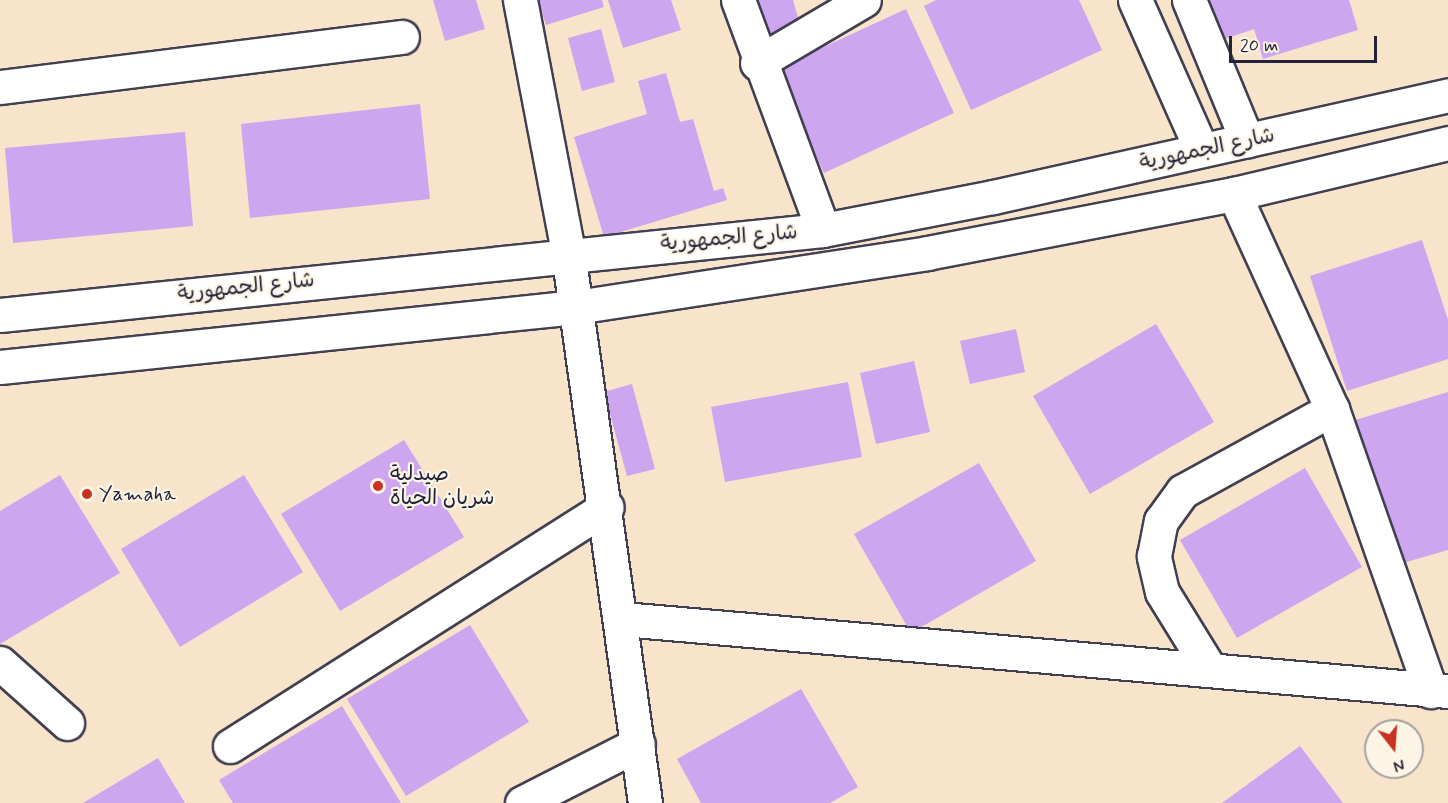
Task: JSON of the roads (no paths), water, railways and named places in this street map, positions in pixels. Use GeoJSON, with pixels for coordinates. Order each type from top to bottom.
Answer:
{"type":"FeatureCollection","features":[{"type":"Feature","properties":{"kind":"street"},"geometry":{"type":"LineString","coordinates":[[520,0],[568,252],[623,619],[645,803]]}},
{"type":"Feature","properties":{"kind":"street"},"geometry":{"type":"LineString","coordinates":[[738,0],[757,63],[823,230]]}},
{"type":"Feature","properties":{"kind":"street"},"geometry":{"type":"LineString","coordinates":[[757,63],[864,0]]}},
{"type":"Feature","properties":{"kind":"street"},"geometry":{"type":"LineString","coordinates":[[1135,0],[1201,149]]}},
{"type":"Feature","properties":{"kind":"street"},"geometry":{"type":"LineString","coordinates":[[1189,0],[1247,141]]}},
{"type":"Feature","properties":{"kind":"street"},"geometry":{"type":"LineString","coordinates":[[0,87],[402,37]]}},
{"type":"Feature","properties":{"kind":"street","name":"شارع الجمهورية"},"geometry":{"type":"LineString","coordinates":[[0,315],[568,252],[823,230],[1247,141],[1448,95]]}},
{"type":"Feature","properties":{"kind":"street","name":"شارع الجمهورية"},"geometry":{"type":"LineString","coordinates":[[0,367],[576,307],[927,253],[1233,194],[1448,143]]}},
{"type":"Feature","properties":{"kind":"street"},"geometry":{"type":"LineString","coordinates":[[623,619],[1209,668],[1439,691],[1332,409],[1233,194]]}},
{"type":"Feature","properties":{"kind":"street"},"geometry":{"type":"LineString","coordinates":[[1209,668],[1162,592],[1154,556],[1161,521],[1183,491],[1332,409]]}},
{"type":"Feature","properties":{"kind":"street"},"geometry":{"type":"LineString","coordinates":[[230,746],[607,507]]}},
{"type":"Feature","properties":{"kind":"street"},"geometry":{"type":"LineString","coordinates":[[0,663],[67,723]]}},
{"type":"Feature","properties":{"kind":"street"},"geometry":{"type":"LineString","coordinates":[[522,803],[638,744]]}},
{"type":"Feature","properties":{"kind":"place","name":"صيدلية شريان الحياة"},"geometry":{"type":"Point","coordinates":[378,486]}},
{"type":"Feature","properties":{"kind":"place","name":"Yamaha"},"geometry":{"type":"Point","coordinates":[87,494]}}]}
